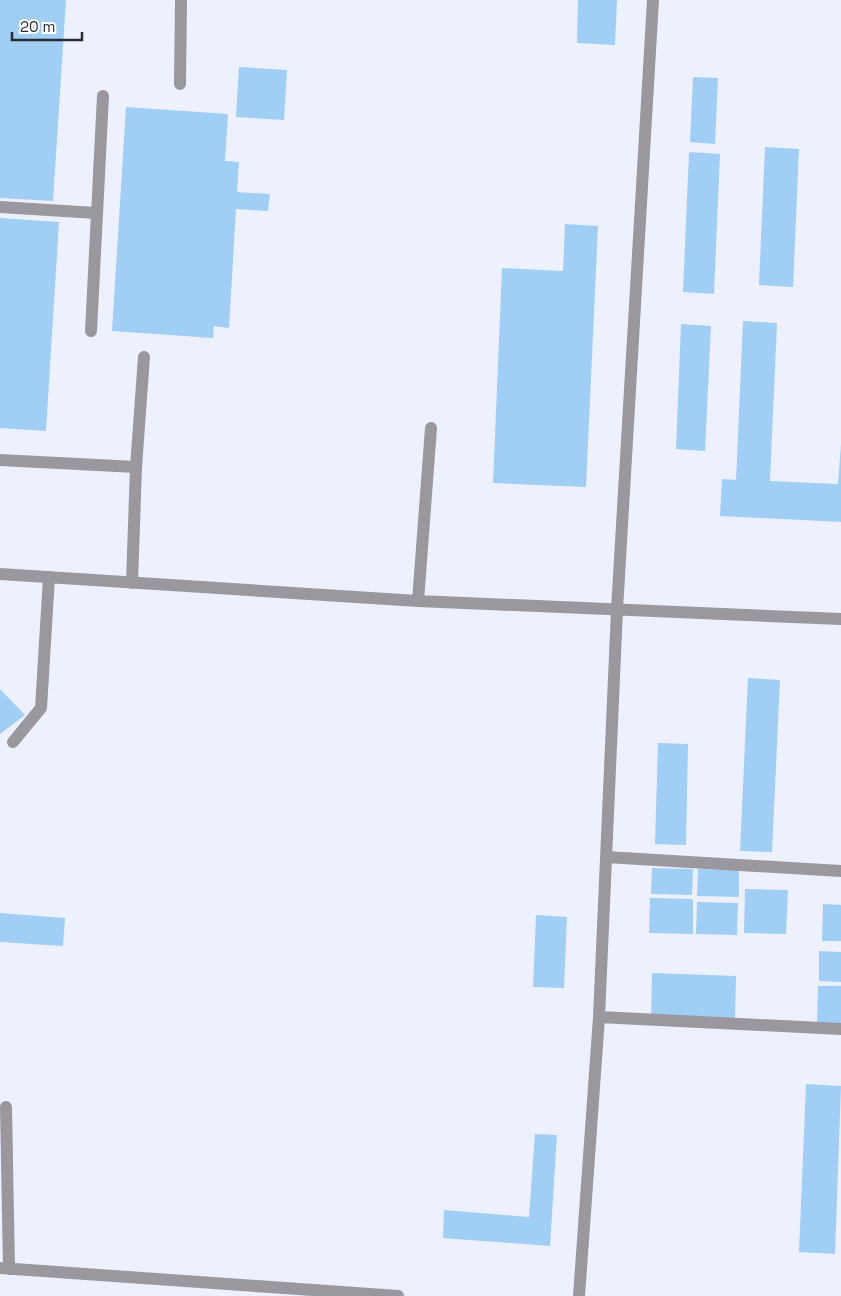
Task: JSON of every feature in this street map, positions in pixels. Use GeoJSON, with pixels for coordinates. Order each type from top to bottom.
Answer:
{"type":"FeatureCollection","features":[{"type":"Feature","properties":{"kind":"street"},"geometry":{"type":"LineString","coordinates":[[180,84],[181,0]]}},
{"type":"Feature","properties":{"kind":"street"},"geometry":{"type":"LineString","coordinates":[[579,1296],[598,1017],[617,610],[653,0]]}},
{"type":"Feature","properties":{"kind":"street"},"geometry":{"type":"LineString","coordinates":[[91,331],[103,96]]}},
{"type":"Feature","properties":{"kind":"street"},"geometry":{"type":"LineString","coordinates":[[0,207],[96,213]]}},
{"type":"Feature","properties":{"kind":"street"},"geometry":{"type":"LineString","coordinates":[[132,583],[136,467],[144,357]]}},
{"type":"Feature","properties":{"kind":"street"},"geometry":{"type":"LineString","coordinates":[[418,601],[431,428]]}},
{"type":"Feature","properties":{"kind":"street"},"geometry":{"type":"LineString","coordinates":[[0,460],[136,467]]}},
{"type":"Feature","properties":{"kind":"street"},"geometry":{"type":"LineString","coordinates":[[0,574],[418,601],[841,619]]}},
{"type":"Feature","properties":{"kind":"street"},"geometry":{"type":"LineString","coordinates":[[13,742],[41,708],[49,577]]}},
{"type":"Feature","properties":{"kind":"street"},"geometry":{"type":"LineString","coordinates":[[606,857],[841,871]]}},
{"type":"Feature","properties":{"kind":"street"},"geometry":{"type":"LineString","coordinates":[[598,1017],[841,1029]]}},
{"type":"Feature","properties":{"kind":"street"},"geometry":{"type":"LineString","coordinates":[[6,1107],[9,1225],[5,1269],[398,1296]]}},
{"type":"Feature","properties":{"kind":"street"},"geometry":{"type":"LineString","coordinates":[[0,1214],[9,1225]]}},
{"type":"Feature","properties":{"kind":"building"},"geometry":{"type":"Polygon","coordinates":[[[0,0],[66,0],[53,201],[0,198],[0,0]]]}},
{"type":"Feature","properties":{"kind":"building"},"geometry":{"type":"Polygon","coordinates":[[[578,0],[617,0],[615,45],[577,43],[578,0]]]}},
{"type":"Feature","properties":{"kind":"building"},"geometry":{"type":"Polygon","coordinates":[[[239,67],[287,70],[284,120],[236,117],[239,67]]]}},
{"type":"Feature","properties":{"kind":"building"},"geometry":{"type":"Polygon","coordinates":[[[693,77],[718,78],[715,144],[690,142],[693,77]]]}},
{"type":"Feature","properties":{"kind":"building"},"geometry":{"type":"Polygon","coordinates":[[[126,107],[228,114],[225,161],[239,162],[237,192],[270,194],[268,211],[236,209],[229,328],[214,326],[213,338],[112,331],[126,107]]]}},
{"type":"Feature","properties":{"kind":"building"},"geometry":{"type":"Polygon","coordinates":[[[765,147],[799,149],[793,287],[759,285],[765,147]]]}},
{"type":"Feature","properties":{"kind":"building"},"geometry":{"type":"Polygon","coordinates":[[[689,152],[720,154],[714,294],[683,292],[689,152]]]}},
{"type":"Feature","properties":{"kind":"building"},"geometry":{"type":"Polygon","coordinates":[[[0,218],[59,222],[46,431],[0,428],[0,218]]]}},
{"type":"Feature","properties":{"kind":"building"},"geometry":{"type":"Polygon","coordinates":[[[565,224],[598,226],[586,487],[493,483],[502,268],[563,271],[565,224]]]}},
{"type":"Feature","properties":{"kind":"building"},"geometry":{"type":"Polygon","coordinates":[[[743,321],[777,323],[770,481],[838,484],[841,444],[841,522],[720,516],[722,479],[736,480],[743,321]]]}},
{"type":"Feature","properties":{"kind":"building"},"geometry":{"type":"Polygon","coordinates":[[[681,324],[711,326],[705,451],[676,449],[681,324]]]}},
{"type":"Feature","properties":{"kind":"building"},"geometry":{"type":"Polygon","coordinates":[[[748,678],[780,680],[772,852],[740,851],[748,678]]]}},
{"type":"Feature","properties":{"kind":"building"},"geometry":{"type":"Polygon","coordinates":[[[0,689],[25,715],[0,734],[0,689]]]}},
{"type":"Feature","properties":{"kind":"building"},"geometry":{"type":"Polygon","coordinates":[[[658,743],[688,744],[686,845],[655,844],[658,743]]]}},
{"type":"Feature","properties":{"kind":"building"},"geometry":{"type":"Polygon","coordinates":[[[652,868],[693,869],[692,895],[651,894],[652,868]]]}},
{"type":"Feature","properties":{"kind":"building"},"geometry":{"type":"Polygon","coordinates":[[[698,869],[739,870],[739,897],[697,896],[698,869]]]}},
{"type":"Feature","properties":{"kind":"building"},"geometry":{"type":"Polygon","coordinates":[[[745,889],[788,890],[786,934],[744,933],[745,889]]]}},
{"type":"Feature","properties":{"kind":"building"},"geometry":{"type":"Polygon","coordinates":[[[650,898],[693,899],[693,934],[649,933],[650,898]]]}},
{"type":"Feature","properties":{"kind":"building"},"geometry":{"type":"Polygon","coordinates":[[[697,902],[738,903],[737,935],[696,934],[697,902]]]}},
{"type":"Feature","properties":{"kind":"building"},"geometry":{"type":"Polygon","coordinates":[[[823,904],[841,905],[841,941],[822,941],[823,904]]]}},
{"type":"Feature","properties":{"kind":"building"},"geometry":{"type":"Polygon","coordinates":[[[0,913],[65,918],[63,946],[0,942],[0,913]]]}},
{"type":"Feature","properties":{"kind":"building"},"geometry":{"type":"Polygon","coordinates":[[[536,915],[567,917],[564,988],[533,987],[536,915]]]}},
{"type":"Feature","properties":{"kind":"building"},"geometry":{"type":"Polygon","coordinates":[[[819,951],[841,952],[841,982],[819,981],[819,951]]]}},
{"type":"Feature","properties":{"kind":"building"},"geometry":{"type":"Polygon","coordinates":[[[652,973],[736,976],[735,1020],[651,1018],[652,973]]]}},
{"type":"Feature","properties":{"kind":"building"},"geometry":{"type":"Polygon","coordinates":[[[818,986],[841,986],[841,1024],[817,1023],[818,986]]]}},
{"type":"Feature","properties":{"kind":"building"},"geometry":{"type":"Polygon","coordinates":[[[806,1084],[841,1086],[835,1254],[799,1252],[806,1084]]]}},
{"type":"Feature","properties":{"kind":"building"},"geometry":{"type":"Polygon","coordinates":[[[535,1134],[557,1135],[550,1246],[443,1238],[444,1210],[529,1217],[535,1134]]]}}]}
